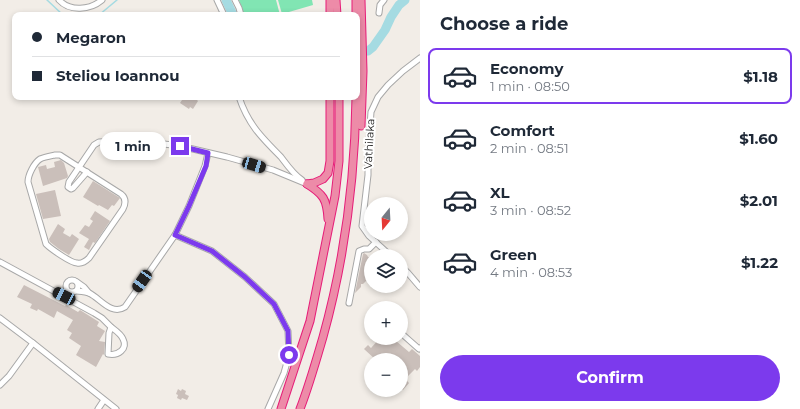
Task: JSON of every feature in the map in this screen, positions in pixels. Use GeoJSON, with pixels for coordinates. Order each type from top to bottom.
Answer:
{"type":"FeatureCollection","features":[{"type":"Feature","properties":{"kind":"highway"},"geometry":{"type":"LineString","coordinates":[[330,0],[334,12]]}},
{"type":"Feature","properties":{"kind":"highway"},"geometry":{"type":"LineString","coordinates":[[335,12],[337,0]]}},
{"type":"Feature","properties":{"kind":"highway"},"geometry":{"type":"LineString","coordinates":[[356,0],[358,12]]}},
{"type":"Feature","properties":{"kind":"highway"},"geometry":{"type":"LineString","coordinates":[[359,12],[361,0]]}},
{"type":"Feature","properties":{"kind":"highway"},"geometry":{"type":"LineString","coordinates":[[300,409],[317,359],[328,318],[343,247],[359,154],[363,71],[360,56]]}},
{"type":"Feature","properties":{"kind":"highway"},"geometry":{"type":"LineString","coordinates":[[307,184],[314,183],[328,174],[330,162],[330,100]]}},
{"type":"Feature","properties":{"kind":"highway"},"geometry":{"type":"LineString","coordinates":[[280,409],[310,321],[335,196],[339,161],[338,100]]}},
{"type":"Feature","properties":{"kind":"highway"},"geometry":{"type":"LineString","coordinates":[[350,202],[356,136],[356,100]]}},
{"type":"Feature","properties":{"kind":"highway"},"geometry":{"type":"LineString","coordinates":[[307,184],[320,193],[324,198],[328,211],[328,229]]}},
{"type":"Feature","properties":{"kind":"street"},"geometry":{"type":"LineString","coordinates":[[59,0],[67,7],[71,8],[85,8],[102,0]]}},
{"type":"Feature","properties":{"kind":"street"},"geometry":{"type":"LineString","coordinates":[[217,0],[223,12]]}},
{"type":"Feature","properties":{"kind":"street"},"geometry":{"type":"LineString","coordinates":[[235,0],[240,12]]}},
{"type":"Feature","properties":{"kind":"street"},"geometry":{"type":"LineString","coordinates":[[378,13],[380,5],[384,0]]}},
{"type":"Feature","properties":{"kind":"street","name":"Vathilaka"},"geometry":{"type":"LineString","coordinates":[[376,242],[369,236],[362,226],[368,175],[371,112],[378,97],[388,85],[420,58]]}},
{"type":"Feature","properties":{"kind":"street"},"geometry":{"type":"LineString","coordinates":[[240,100],[243,110],[254,128],[299,178],[307,184]]}},
{"type":"Feature","properties":{"kind":"street"},"geometry":{"type":"LineString","coordinates":[[87,172],[74,188],[69,188],[69,182],[94,145],[103,141],[117,141],[180,146],[273,170],[307,184]]}},
{"type":"Feature","properties":{"kind":"street"},"geometry":{"type":"LineString","coordinates":[[66,294],[67,282],[72,280],[84,286],[89,293],[111,308],[117,310],[122,309],[175,235],[206,166],[208,153]]}},
{"type":"Feature","properties":{"kind":"street"},"geometry":{"type":"LineString","coordinates":[[55,155],[60,156],[87,172],[121,194],[125,199],[125,204],[89,258],[85,262],[77,264],[46,244],[28,179],[29,173],[40,159],[55,155]]}},
{"type":"Feature","properties":{"kind":"street"},"geometry":{"type":"LineString","coordinates":[[175,235],[212,251],[245,277],[274,304],[288,331],[289,355],[284,373],[268,409]]}},
{"type":"Feature","properties":{"kind":"street"},"geometry":{"type":"LineString","coordinates":[[349,303],[359,251],[369,249],[376,242],[384,249]]}},
{"type":"Feature","properties":{"kind":"street"},"geometry":{"type":"LineString","coordinates":[[0,262],[66,294],[102,318],[122,336],[124,340],[122,350],[116,354],[108,354],[109,333],[111,327]]}},
{"type":"Feature","properties":{"kind":"street"},"geometry":{"type":"LineString","coordinates":[[408,273],[420,287]]}},
{"type":"Feature","properties":{"kind":"street"},"geometry":{"type":"LineString","coordinates":[[76,291],[78,287],[77,282]]}},
{"type":"Feature","properties":{"kind":"street"},"geometry":{"type":"LineString","coordinates":[[66,294],[76,291],[89,293]]}},
{"type":"Feature","properties":{"kind":"street"},"geometry":{"type":"LineString","coordinates":[[0,318],[116,409]]}},
{"type":"Feature","properties":{"kind":"street"},"geometry":{"type":"LineString","coordinates":[[408,339],[419,349],[420,348]]}},
{"type":"Feature","properties":{"kind":"street"},"geometry":{"type":"LineString","coordinates":[[0,385],[9,376],[33,343]]}},
{"type":"Feature","properties":{"kind":"street"},"geometry":{"type":"LineString","coordinates":[[98,409],[104,400]]}},
{"type":"Feature","properties":{"kind":"green space"},"geometry":{"type":"Polygon","coordinates":[[[239,0],[276,0],[279,12],[242,12],[239,0]]]}},
{"type":"Feature","properties":{"kind":"green space"},"geometry":{"type":"Polygon","coordinates":[[[278,0],[312,0],[313,5],[289,12],[281,12],[278,0]]]}},
{"type":"Feature","properties":{"kind":"building"},"geometry":{"type":"Polygon","coordinates":[[[182,100],[198,101],[193,109],[190,107],[189,109],[180,103],[182,100]]]}},
{"type":"Feature","properties":{"kind":"building"},"geometry":{"type":"Polygon","coordinates":[[[61,160],[64,163],[68,176],[67,178],[43,186],[38,167],[46,165],[47,169],[55,167],[54,162],[61,160]]]}},
{"type":"Feature","properties":{"kind":"building"},"geometry":{"type":"Polygon","coordinates":[[[93,181],[120,198],[114,206],[112,205],[108,210],[83,197],[93,181]]]}},
{"type":"Feature","properties":{"kind":"building"},"geometry":{"type":"Polygon","coordinates":[[[55,190],[61,216],[43,219],[36,194],[55,190]]]}},
{"type":"Feature","properties":{"kind":"building"},"geometry":{"type":"Polygon","coordinates":[[[95,211],[110,221],[95,243],[93,242],[89,250],[84,247],[89,239],[79,233],[85,225],[89,227],[93,221],[90,219],[95,211]]]}},
{"type":"Feature","properties":{"kind":"building"},"geometry":{"type":"Polygon","coordinates":[[[58,224],[65,229],[63,233],[70,237],[72,234],[79,239],[69,255],[50,242],[49,239],[58,224]]]}},
{"type":"Feature","properties":{"kind":"building"},"geometry":{"type":"Polygon","coordinates":[[[364,253],[364,283],[361,284],[361,287],[355,293],[364,253]]]}},
{"type":"Feature","properties":{"kind":"building"},"geometry":{"type":"Polygon","coordinates":[[[24,285],[78,312],[80,310],[99,322],[97,326],[105,331],[99,341],[105,342],[104,355],[103,354],[96,367],[76,355],[81,346],[69,338],[72,333],[67,330],[73,320],[57,311],[54,318],[38,309],[37,311],[30,308],[32,304],[17,297],[24,285]]]}},
{"type":"Feature","properties":{"kind":"building"},"geometry":{"type":"Polygon","coordinates":[[[368,345],[371,348],[374,345],[401,345],[409,352],[412,349],[420,356],[420,367],[417,371],[415,369],[408,376],[408,353],[368,353],[364,349],[368,345]]]}},
{"type":"Feature","properties":{"kind":"building"},"geometry":{"type":"Polygon","coordinates":[[[178,389],[181,391],[182,389],[186,391],[185,394],[189,396],[187,400],[177,398],[178,395],[176,394],[178,389]]]}},
{"type":"Feature","properties":{"kind":"waterway"},"geometry":{"type":"LineString","coordinates":[[47,0],[60,12]]}},
{"type":"Feature","properties":{"kind":"waterway"},"geometry":{"type":"LineString","coordinates":[[103,12],[117,0]]}},
{"type":"Feature","properties":{"kind":"waterway"},"geometry":{"type":"LineString","coordinates":[[226,0],[232,12]]}},
{"type":"Feature","properties":{"kind":"waterway"},"geometry":{"type":"LineString","coordinates":[[360,52],[368,51],[373,47],[385,30],[399,5],[405,0]]}},
{"type":"Feature","properties":{"kind":"route"},"geometry":{"type":"LineString","coordinates":[[180,146],[208,153],[206,166],[175,235],[212,251],[245,277],[274,304],[288,331],[289,355]]}}]}
